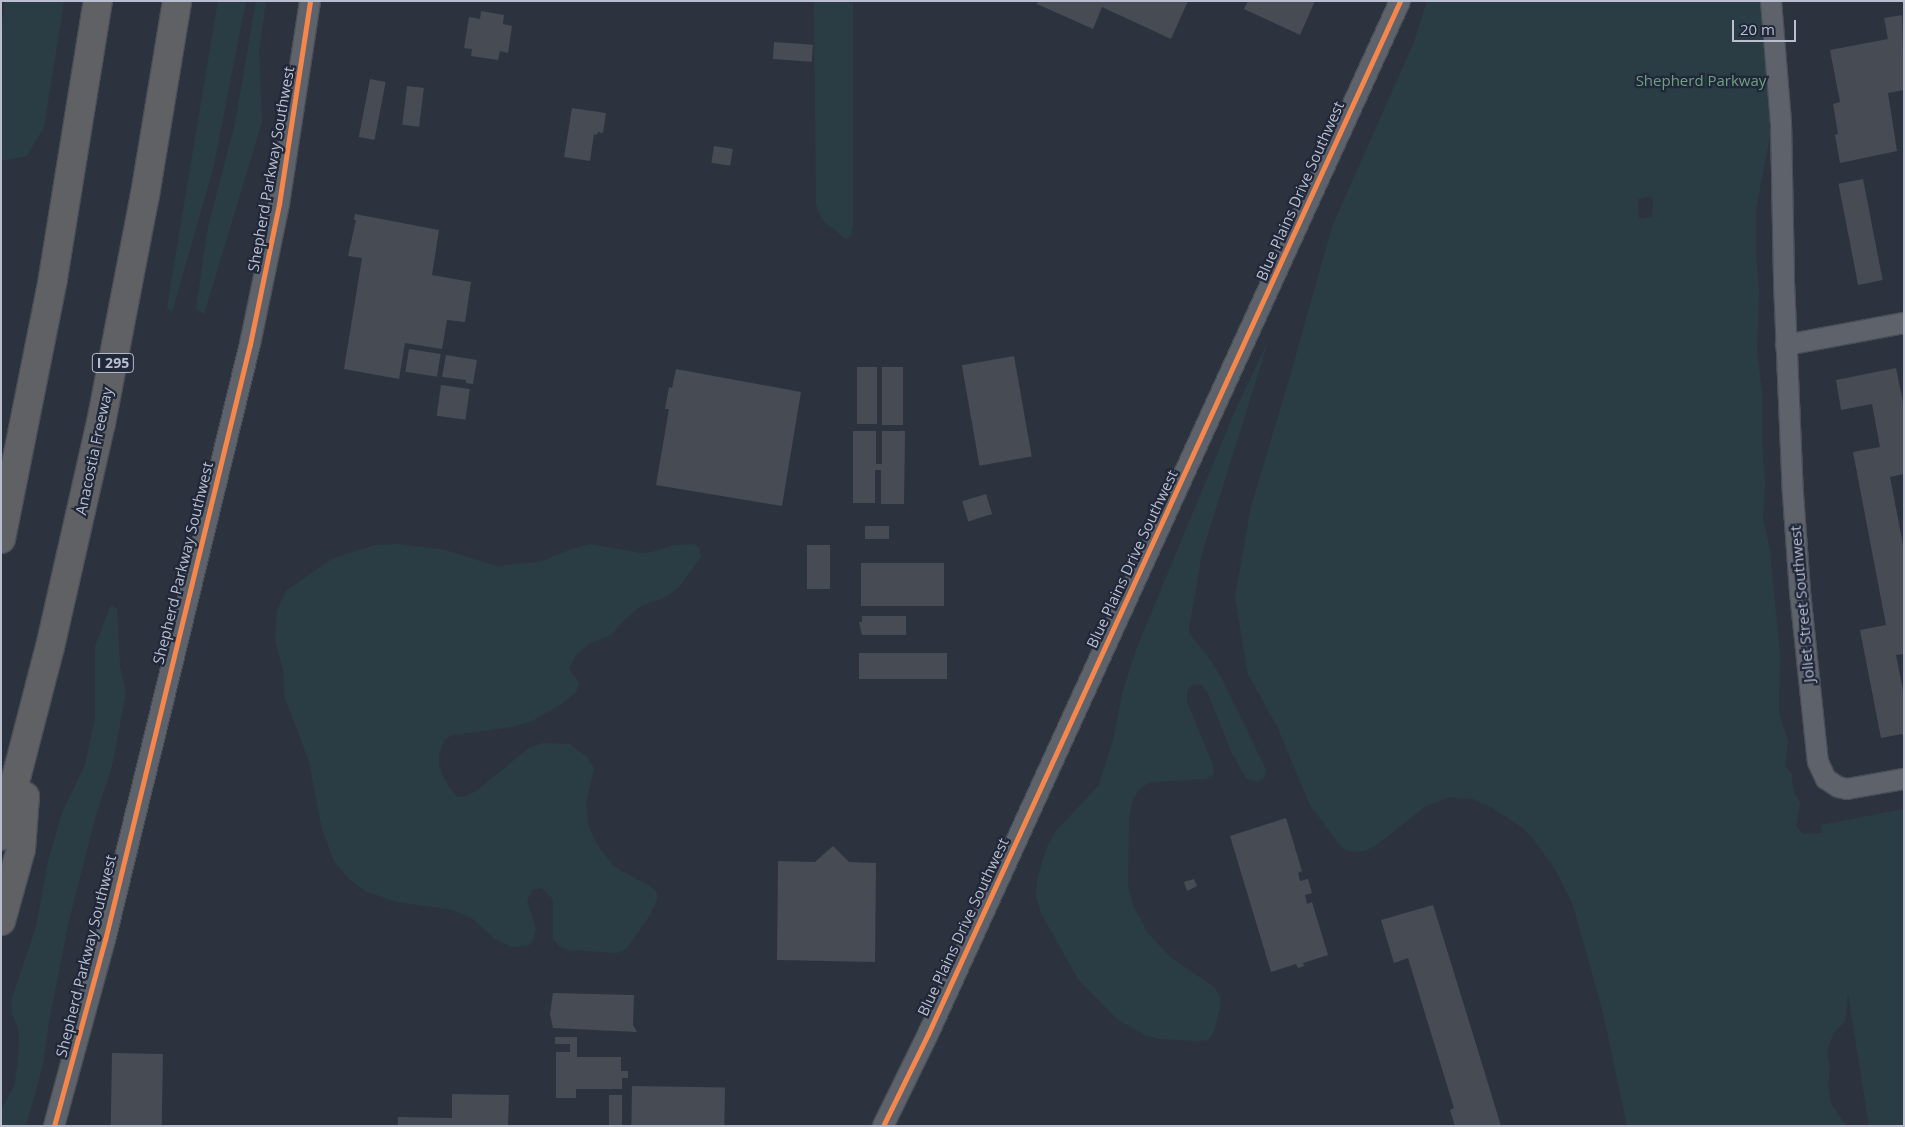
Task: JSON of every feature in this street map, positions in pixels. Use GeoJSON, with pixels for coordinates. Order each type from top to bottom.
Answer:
{"type":"FeatureCollection","features":[{"type":"Feature","properties":{"kind":"highway"},"geometry":{"type":"LineString","coordinates":[[1,539],[48,306],[98,1]]}},
{"type":"Feature","properties":{"kind":"highway","name":"Anacostia Freeway"},"geometry":{"type":"LineString","coordinates":[[1,836],[68,574],[116,346],[158,118],[177,1]]}},
{"type":"Feature","properties":{"kind":"highway"},"geometry":{"type":"LineString","coordinates":[[1,921],[21,849],[32,720]]}},
{"type":"Feature","properties":{"kind":"street","name":"Shepherd Parkway Southwest"},"geometry":{"type":"LineString","coordinates":[[54,1126],[105,940],[250,344],[279,204],[310,1]]}},
{"type":"Feature","properties":{"kind":"street","name":"Blue Plains Drive Southwest"},"geometry":{"type":"LineString","coordinates":[[883,1126],[928,1034],[1400,1]]}},
{"type":"Feature","properties":{"kind":"street","name":"Joliet Street Southwest"},"geometry":{"type":"LineString","coordinates":[[1770,1],[1781,122],[1786,345],[1800,592],[1820,771],[1832,784],[1847,789],[1904,778]]}},
{"type":"Feature","properties":{"kind":"street"},"geometry":{"type":"LineString","coordinates":[[1786,345],[1904,323]]}},
{"type":"Feature","properties":{"kind":"green space"},"geometry":{"type":"Polygon","coordinates":[[[5,1],[64,1],[44,127],[27,156],[1,161],[1,35],[5,1]]]}},
{"type":"Feature","properties":{"kind":"green space"},"geometry":{"type":"Polygon","coordinates":[[[218,1],[246,1],[213,169],[172,312],[167,308],[218,1]]]}},
{"type":"Feature","properties":{"kind":"green space"},"geometry":{"type":"Polygon","coordinates":[[[256,1],[266,1],[259,52],[262,122],[204,314],[196,309],[208,227],[235,124],[256,1]]]}},
{"type":"Feature","properties":{"kind":"green space"},"geometry":{"type":"Polygon","coordinates":[[[814,1],[853,1],[853,226],[851,236],[846,239],[825,222],[816,204],[814,1]]]}},
{"type":"Feature","properties":{"kind":"green space","name":"Shepherd Parkway"},"geometry":{"type":"Polygon","coordinates":[[[1427,1],[1763,1],[1784,64],[1756,209],[1756,253],[1759,293],[1757,350],[1762,392],[1762,443],[1765,481],[1763,518],[1770,551],[1780,655],[1779,712],[1788,742],[1785,765],[1791,773],[1794,792],[1800,803],[1796,826],[1803,834],[1822,833],[1821,825],[1904,809],[1904,1126],[1869,1126],[1848,993],[1845,1021],[1833,1034],[1827,1051],[1830,1069],[1828,1086],[1831,1103],[1846,1126],[1627,1126],[1603,1012],[1573,905],[1555,869],[1534,840],[1524,829],[1491,807],[1473,799],[1450,797],[1426,806],[1375,846],[1365,851],[1354,852],[1343,849],[1310,805],[1277,726],[1248,674],[1235,597],[1251,507],[1332,227],[1414,42],[1427,1]],[[1650,196],[1638,199],[1639,219],[1652,217],[1653,199],[1650,196]]]}},
{"type":"Feature","properties":{"kind":"green space"},"geometry":{"type":"Polygon","coordinates":[[[1269,339],[1202,553],[1189,628],[1190,635],[1207,655],[1221,677],[1266,770],[1264,778],[1256,782],[1246,778],[1231,751],[1208,693],[1201,685],[1193,684],[1187,690],[1187,702],[1213,765],[1214,774],[1206,779],[1150,782],[1139,789],[1132,802],[1129,818],[1128,886],[1132,903],[1147,932],[1169,956],[1215,988],[1220,997],[1220,1008],[1214,1031],[1208,1040],[1159,1039],[1145,1035],[1117,1019],[1078,979],[1041,913],[1036,896],[1037,880],[1047,847],[1055,832],[1099,785],[1114,737],[1122,694],[1136,650],[1235,411],[1269,339]]]}},
{"type":"Feature","properties":{"kind":"green space"},"geometry":{"type":"Polygon","coordinates":[[[398,544],[445,550],[496,566],[539,562],[590,544],[640,553],[652,552],[674,545],[694,544],[699,547],[701,557],[680,586],[667,596],[641,606],[625,619],[611,635],[590,643],[576,655],[569,669],[579,683],[576,692],[560,705],[532,721],[512,727],[452,735],[444,740],[439,754],[439,765],[445,781],[456,796],[465,797],[476,791],[529,748],[543,743],[569,744],[587,757],[594,768],[586,803],[588,825],[596,843],[613,866],[648,885],[655,890],[658,897],[650,915],[626,949],[617,953],[568,950],[559,946],[553,939],[553,899],[542,888],[532,890],[527,901],[536,928],[533,941],[528,946],[511,947],[495,939],[473,919],[454,910],[397,902],[365,891],[350,880],[334,861],[322,829],[309,761],[285,698],[283,669],[275,640],[277,611],[286,591],[332,559],[375,545],[398,544]]]}},
{"type":"Feature","properties":{"kind":"green space"},"geometry":{"type":"Polygon","coordinates":[[[111,605],[117,609],[120,667],[126,693],[112,766],[97,811],[69,920],[49,1021],[43,1064],[26,1126],[1,1126],[1,1110],[14,1087],[18,1062],[19,1031],[12,1014],[11,1001],[36,927],[48,862],[62,813],[85,765],[95,719],[95,646],[111,605]]]}},
{"type":"Feature","properties":{"kind":"building"},"geometry":{"type":"Polygon","coordinates":[[[1038,1],[1188,1],[1171,39],[1102,7],[1093,29],[1037,4],[1038,1]]]}},
{"type":"Feature","properties":{"kind":"building"},"geometry":{"type":"Polygon","coordinates":[[[1248,1],[1315,1],[1300,35],[1244,9],[1248,1]]]}},
{"type":"Feature","properties":{"kind":"building"},"geometry":{"type":"Polygon","coordinates":[[[481,11],[504,15],[503,24],[512,26],[508,53],[500,51],[498,60],[471,56],[472,49],[464,48],[469,17],[480,19],[481,11]]]}},
{"type":"Feature","properties":{"kind":"building"},"geometry":{"type":"Polygon","coordinates":[[[1902,15],[1904,90],[1888,93],[1897,151],[1840,163],[1835,135],[1838,134],[1833,104],[1840,102],[1830,50],[1888,39],[1884,18],[1902,15]]]}},
{"type":"Feature","properties":{"kind":"building"},"geometry":{"type":"Polygon","coordinates":[[[774,42],[813,45],[812,62],[773,59],[774,42]]]}},
{"type":"Feature","properties":{"kind":"building"},"geometry":{"type":"Polygon","coordinates":[[[370,79],[386,82],[374,140],[359,137],[370,79]]]}},
{"type":"Feature","properties":{"kind":"building"},"geometry":{"type":"Polygon","coordinates":[[[407,86],[424,88],[419,127],[402,125],[407,86]]]}},
{"type":"Feature","properties":{"kind":"building"},"geometry":{"type":"Polygon","coordinates":[[[572,108],[606,113],[603,133],[598,132],[597,135],[594,134],[590,161],[564,157],[572,108]]]}},
{"type":"Feature","properties":{"kind":"building"},"geometry":{"type":"Polygon","coordinates":[[[714,146],[733,149],[730,166],[711,163],[714,146]]]}},
{"type":"Feature","properties":{"kind":"building"},"geometry":{"type":"Polygon","coordinates":[[[1863,179],[1883,280],[1858,285],[1838,184],[1863,179]]]}},
{"type":"Feature","properties":{"kind":"building"},"geometry":{"type":"Polygon","coordinates":[[[355,214],[439,230],[432,275],[471,282],[465,322],[447,320],[442,349],[405,343],[399,379],[344,369],[362,258],[348,256],[356,220],[354,220],[355,214]]]}},
{"type":"Feature","properties":{"kind":"building"},"geometry":{"type":"Polygon","coordinates":[[[409,349],[441,354],[437,377],[405,372],[409,349]]]}},
{"type":"Feature","properties":{"kind":"building"},"geometry":{"type":"Polygon","coordinates":[[[446,355],[477,360],[473,384],[466,383],[466,380],[442,377],[446,355]]]}},
{"type":"Feature","properties":{"kind":"building"},"geometry":{"type":"Polygon","coordinates":[[[1014,356],[1032,456],[980,466],[962,365],[1014,356]]]}},
{"type":"Feature","properties":{"kind":"building"},"geometry":{"type":"Polygon","coordinates":[[[857,367],[877,367],[877,424],[857,424],[857,367]]]}},
{"type":"Feature","properties":{"kind":"building"},"geometry":{"type":"Polygon","coordinates":[[[882,367],[903,367],[903,425],[882,425],[882,367]]]}},
{"type":"Feature","properties":{"kind":"building"},"geometry":{"type":"Polygon","coordinates":[[[1896,368],[1904,407],[1904,474],[1890,477],[1904,550],[1904,654],[1896,655],[1904,695],[1904,737],[1902,734],[1881,738],[1860,630],[1886,625],[1853,452],[1880,447],[1872,404],[1841,410],[1836,380],[1896,368]]]}},
{"type":"Feature","properties":{"kind":"building"},"geometry":{"type":"Polygon","coordinates":[[[676,369],[801,392],[782,506],[656,485],[669,409],[665,409],[669,387],[672,388],[676,369]]]}},
{"type":"Feature","properties":{"kind":"building"},"geometry":{"type":"Polygon","coordinates":[[[441,385],[470,389],[465,420],[437,416],[441,385]]]}},
{"type":"Feature","properties":{"kind":"building"},"geometry":{"type":"Polygon","coordinates":[[[853,431],[876,431],[876,464],[882,464],[882,431],[905,431],[904,504],[881,504],[881,470],[875,470],[875,503],[853,503],[853,431]]]}},
{"type":"Feature","properties":{"kind":"building"},"geometry":{"type":"Polygon","coordinates":[[[986,494],[992,514],[968,521],[962,501],[986,494]]]}},
{"type":"Feature","properties":{"kind":"building"},"geometry":{"type":"Polygon","coordinates":[[[865,526],[889,526],[889,539],[865,539],[865,526]]]}},
{"type":"Feature","properties":{"kind":"building"},"geometry":{"type":"Polygon","coordinates":[[[807,545],[830,545],[830,589],[807,589],[807,545]]]}},
{"type":"Feature","properties":{"kind":"building"},"geometry":{"type":"Polygon","coordinates":[[[861,563],[944,563],[944,606],[861,606],[861,563]]]}},
{"type":"Feature","properties":{"kind":"building"},"geometry":{"type":"Polygon","coordinates":[[[862,616],[906,616],[906,635],[862,635],[859,622],[862,622],[862,616]]]}},
{"type":"Feature","properties":{"kind":"building"},"geometry":{"type":"Polygon","coordinates":[[[859,653],[947,653],[947,679],[859,679],[859,653]]]}},
{"type":"Feature","properties":{"kind":"building"},"geometry":{"type":"Polygon","coordinates":[[[1286,818],[1302,871],[1298,873],[1300,881],[1308,879],[1312,893],[1305,895],[1307,904],[1312,902],[1328,955],[1303,963],[1304,966],[1298,968],[1296,964],[1271,972],[1230,836],[1286,818]]]}},
{"type":"Feature","properties":{"kind":"building"},"geometry":{"type":"Polygon","coordinates":[[[833,846],[849,862],[876,863],[875,962],[777,960],[778,861],[815,862],[833,846]]]}},
{"type":"Feature","properties":{"kind":"building"},"geometry":{"type":"Polygon","coordinates":[[[1194,879],[1197,886],[1187,891],[1184,882],[1194,879]]]}},
{"type":"Feature","properties":{"kind":"building"},"geometry":{"type":"Polygon","coordinates":[[[1433,905],[1501,1126],[1455,1126],[1450,1110],[1454,1108],[1408,958],[1394,963],[1381,920],[1433,905]]]}},
{"type":"Feature","properties":{"kind":"building"},"geometry":{"type":"Polygon","coordinates":[[[553,993],[634,995],[633,1025],[637,1032],[553,1028],[550,1014],[553,993]]]}},
{"type":"Feature","properties":{"kind":"building"},"geometry":{"type":"Polygon","coordinates":[[[555,1037],[577,1037],[577,1057],[621,1057],[621,1071],[628,1071],[628,1078],[622,1078],[622,1089],[576,1089],[576,1098],[556,1098],[556,1052],[570,1052],[570,1044],[555,1044],[555,1037]]]}},
{"type":"Feature","properties":{"kind":"building"},"geometry":{"type":"Polygon","coordinates":[[[112,1053],[163,1054],[162,1126],[111,1126],[112,1053]]]}},
{"type":"Feature","properties":{"kind":"building"},"geometry":{"type":"Polygon","coordinates":[[[632,1086],[725,1088],[724,1126],[631,1126],[632,1086]]]}},
{"type":"Feature","properties":{"kind":"building"},"geometry":{"type":"Polygon","coordinates":[[[452,1094],[509,1095],[508,1126],[398,1126],[398,1117],[452,1118],[452,1094]]]}},
{"type":"Feature","properties":{"kind":"building"},"geometry":{"type":"Polygon","coordinates":[[[609,1095],[622,1095],[622,1126],[609,1126],[609,1095]]]}},
{"type":"Feature","properties":{"kind":"cycle path"},"geometry":{"type":"LineString","coordinates":[[54,1126],[105,940],[250,344],[279,204],[310,1]]}},
{"type":"Feature","properties":{"kind":"cycle path"},"geometry":{"type":"LineString","coordinates":[[883,1126],[928,1034],[1400,1]]}}]}
